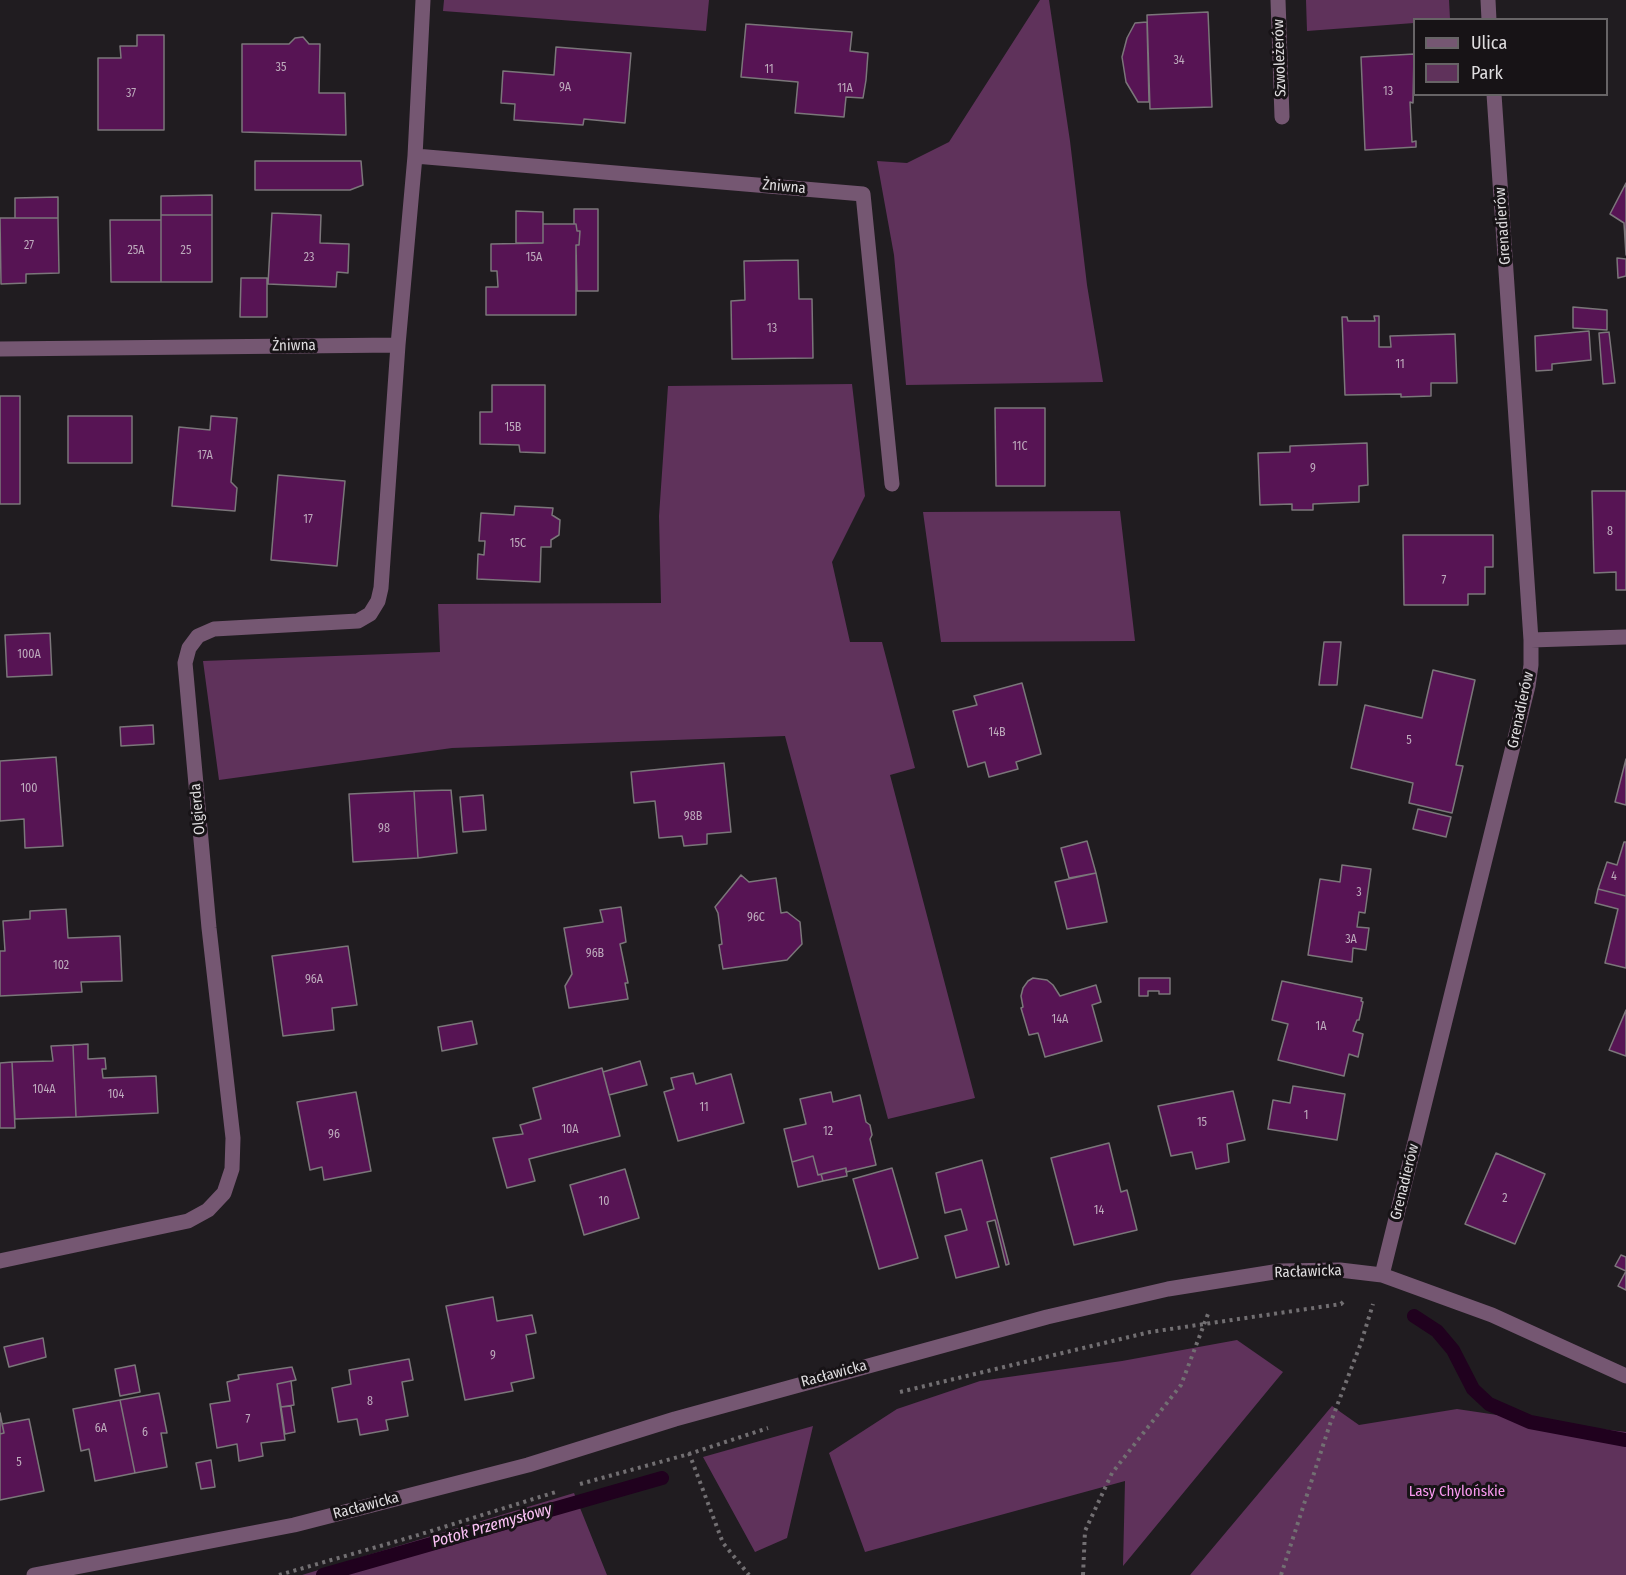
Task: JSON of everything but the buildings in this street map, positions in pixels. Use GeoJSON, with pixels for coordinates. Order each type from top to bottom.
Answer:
{"type":"FeatureCollection","features":[{"type":"Feature","properties":{"kind":"street"},"geometry":{"type":"LineString","coordinates":[[398,345],[415,156],[423,0]]}},
{"type":"Feature","properties":{"kind":"street","name":"Szwoleżerów"},"geometry":{"type":"LineString","coordinates":[[1278,0],[1282,117]]}},
{"type":"Feature","properties":{"kind":"street"},"geometry":{"type":"LineString","coordinates":[[1488,0],[1489,18]]}},
{"type":"Feature","properties":{"kind":"street","name":"Grenadierów"},"geometry":{"type":"LineString","coordinates":[[1382,1275],[1528,686],[1531,640],[1494,96]]}},
{"type":"Feature","properties":{"kind":"street","name":"Żniwna"},"geometry":{"type":"LineString","coordinates":[[415,156],[863,194],[892,484]]}},
{"type":"Feature","properties":{"kind":"street","name":"Żniwna"},"geometry":{"type":"LineString","coordinates":[[0,349],[398,345]]}},
{"type":"Feature","properties":{"kind":"street","name":"Olgierda"},"geometry":{"type":"LineString","coordinates":[[0,1262],[188,1221],[208,1210],[224,1193],[232,1169],[233,1138],[208,917],[185,663],[189,648],[198,636],[214,629],[358,621],[370,614],[378,601],[381,588],[398,345]]}},
{"type":"Feature","properties":{"kind":"street"},"geometry":{"type":"LineString","coordinates":[[1531,640],[1626,637]]}},
{"type":"Feature","properties":{"kind":"street","name":"Racławicka"},"geometry":{"type":"LineString","coordinates":[[34,1575],[294,1525],[528,1465],[675,1419],[1047,1317],[1168,1289],[1280,1271],[1340,1270],[1382,1275],[1492,1315],[1626,1376]]}},
{"type":"Feature","properties":{"kind":"path"},"geometry":{"type":"LineString","coordinates":[[896,1393],[1150,1332],[1341,1304],[1382,1275]]}},
{"type":"Feature","properties":{"kind":"path"},"geometry":{"type":"LineString","coordinates":[[1281,1575],[1382,1275]]}},
{"type":"Feature","properties":{"kind":"path"},"geometry":{"type":"LineString","coordinates":[[1083,1575],[1085,1531],[1113,1473],[1181,1385],[1205,1324],[1216,1281]]}},
{"type":"Feature","properties":{"kind":"path"},"geometry":{"type":"LineString","coordinates":[[675,1419],[723,1543],[749,1575]]}},
{"type":"Feature","properties":{"kind":"path"},"geometry":{"type":"LineString","coordinates":[[279,1575],[689,1454],[775,1426]]}},
{"type":"Feature","properties":{"kind":"green space"},"geometry":{"type":"Polygon","coordinates":[[[444,0],[709,0],[706,31],[443,11],[444,0]]]}},
{"type":"Feature","properties":{"kind":"green space"},"geometry":{"type":"Polygon","coordinates":[[[1040,0],[1049,0],[1070,141],[1087,285],[1103,382],[906,385],[894,255],[877,161],[907,163],[949,142],[1040,0]]]}},
{"type":"Feature","properties":{"kind":"green space"},"geometry":{"type":"Polygon","coordinates":[[[1306,0],[1449,0],[1450,18],[1413,18],[1413,23],[1307,31],[1306,0]]]}},
{"type":"Feature","properties":{"kind":"green space"},"geometry":{"type":"Polygon","coordinates":[[[852,384],[865,496],[832,562],[850,642],[882,642],[915,768],[890,775],[975,1098],[888,1119],[785,736],[452,748],[219,780],[203,661],[440,652],[438,604],[661,603],[659,516],[668,386],[852,384]]]}},
{"type":"Feature","properties":{"kind":"green space"},"geometry":{"type":"Polygon","coordinates":[[[1120,511],[1135,641],[941,642],[923,512],[1120,511]]]}},
{"type":"Feature","properties":{"kind":"green space"},"geometry":{"type":"Polygon","coordinates":[[[1237,1340],[1283,1372],[1123,1566],[1125,1481],[865,1552],[829,1453],[897,1409],[980,1381],[1122,1361],[1237,1340]]]}},
{"type":"Feature","properties":{"kind":"green space","name":"Lasy Chylońskie"},"geometry":{"type":"Polygon","coordinates":[[[1332,1406],[1359,1425],[1457,1409],[1626,1432],[1626,1575],[1190,1575],[1332,1406]]]}},
{"type":"Feature","properties":{"kind":"green space"},"geometry":{"type":"Polygon","coordinates":[[[813,1426],[787,1538],[755,1552],[703,1457],[813,1426]]]}},
{"type":"Feature","properties":{"kind":"green space"},"geometry":{"type":"Polygon","coordinates":[[[574,1493],[607,1575],[302,1575],[574,1493]]]}},
{"type":"Feature","properties":{"kind":"waterway","name":"Potok Przemysłowy"},"geometry":{"type":"LineString","coordinates":[[1414,1316],[1437,1331],[1453,1350],[1473,1389],[1489,1404],[1530,1422],[1626,1440]]}},
{"type":"Feature","properties":{"kind":"waterway","name":"Potok Przemysłowy"},"geometry":{"type":"LineString","coordinates":[[323,1575],[662,1478]]}}]}
